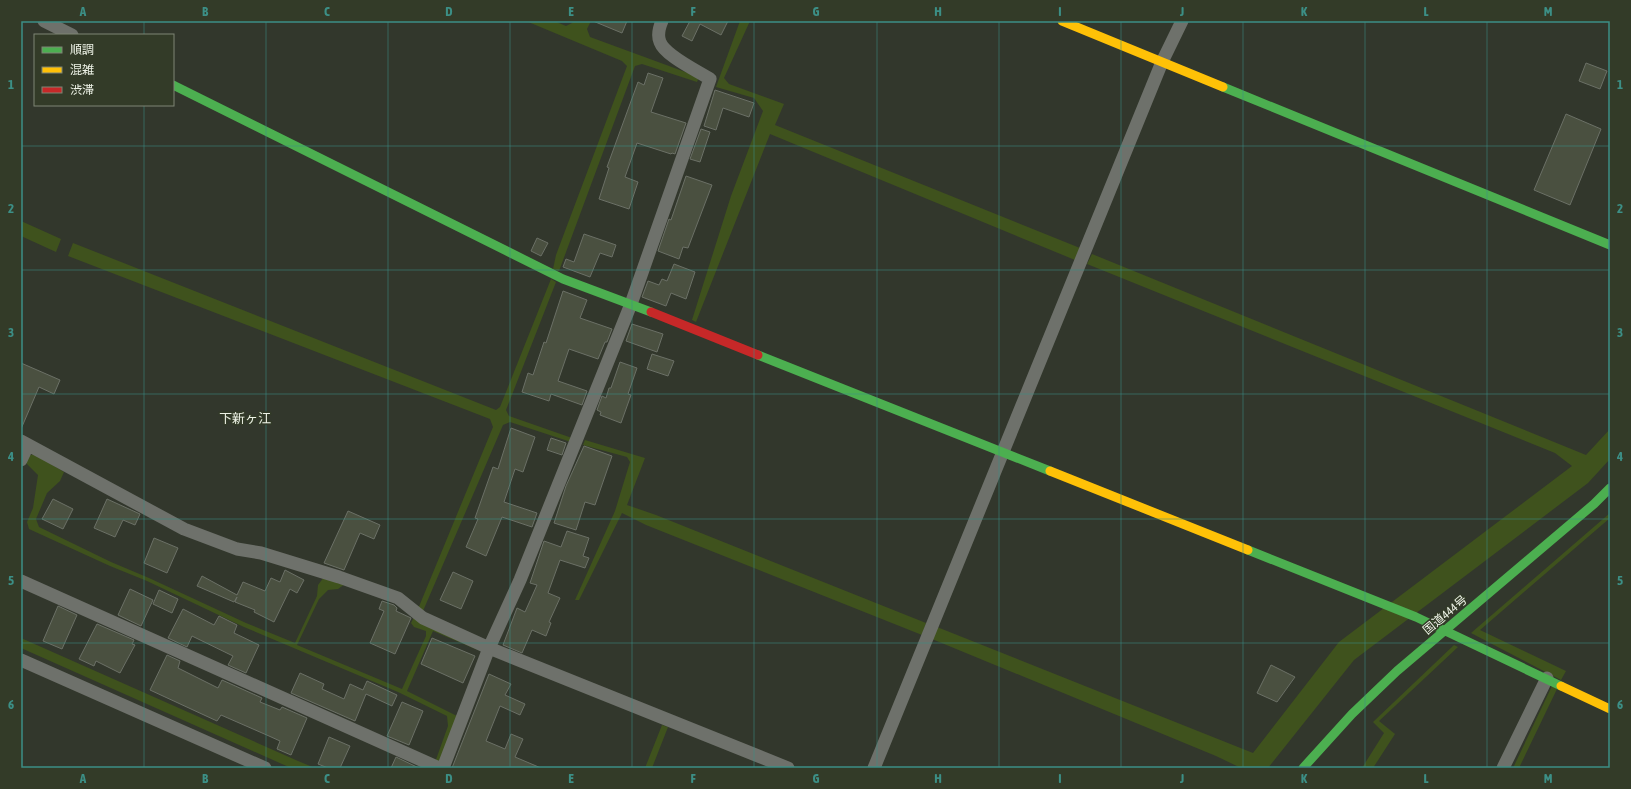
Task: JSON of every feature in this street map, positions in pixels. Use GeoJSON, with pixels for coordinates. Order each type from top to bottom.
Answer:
{"type":"FeatureCollection","features":[{"type":"Feature","properties":{"kind":"main road"},"geometry":{"type":"LineString","coordinates":[[1062,21],[1610,245]]}},
{"type":"Feature","properties":{"kind":"main road"},"geometry":{"type":"LineString","coordinates":[[174,86],[563,279],[631,304],[1003,451],[1416,617],[1610,709]]}},
{"type":"Feature","properties":{"kind":"main road","name":"国道444号"},"geometry":{"type":"LineString","coordinates":[[1303,768],[1357,709],[1397,671],[1588,509],[1610,488]]}},
{"type":"Feature","properties":{"kind":"street"},"geometry":{"type":"LineString","coordinates":[[44,21],[70,34]]}},
{"type":"Feature","properties":{"kind":"street"},"geometry":{"type":"LineString","coordinates":[[442,768],[489,648],[520,580],[631,304],[710,79],[669,54],[660,43],[658,32],[662,21]]}},
{"type":"Feature","properties":{"kind":"street"},"geometry":{"type":"LineString","coordinates":[[874,768],[1162,62],[1182,21]]}},
{"type":"Feature","properties":{"kind":"street"},"geometry":{"type":"LineString","coordinates":[[21,460],[24,443],[184,529],[237,549],[261,553],[339,576],[398,598],[424,618],[489,648],[788,768]]}},
{"type":"Feature","properties":{"kind":"street"},"geometry":{"type":"LineString","coordinates":[[21,580],[439,768]]}},
{"type":"Feature","properties":{"kind":"street"},"geometry":{"type":"LineString","coordinates":[[21,660],[266,768]]}},
{"type":"Feature","properties":{"kind":"street"},"geometry":{"type":"LineString","coordinates":[[1503,768],[1547,678]]}},
{"type":"Feature","properties":{"kind":"shaded area"},"geometry":{"type":"Polygon","coordinates":[[[526,21],[554,21],[566,26],[574,21],[591,21],[587,29],[590,37],[699,77],[697,82],[642,64],[635,66],[559,271],[553,269],[556,255],[627,66],[622,61],[526,21]]]}},
{"type":"Feature","properties":{"kind":"shaded area"},"geometry":{"type":"Polygon","coordinates":[[[740,21],[750,21],[724,78],[729,84],[784,104],[775,125],[1080,248],[1075,260],[770,134],[696,322],[692,320],[731,196],[763,111],[754,98],[716,87],[740,21]]]}},
{"type":"Feature","properties":{"kind":"shaded area"},"geometry":{"type":"Polygon","coordinates":[[[21,221],[61,239],[56,252],[21,236],[21,221]]]}},
{"type":"Feature","properties":{"kind":"shaded area"},"geometry":{"type":"Polygon","coordinates":[[[73,243],[496,410],[500,407],[551,279],[556,282],[506,410],[509,416],[572,438],[571,442],[510,422],[503,425],[423,611],[418,609],[493,427],[490,419],[68,256],[73,243]]]}},
{"type":"Feature","properties":{"kind":"shaded area"},"geometry":{"type":"Polygon","coordinates":[[[1092,254],[1586,455],[1610,429],[1610,459],[1588,483],[1354,660],[1268,768],[1241,768],[1216,756],[932,639],[937,627],[1253,753],[1339,642],[1572,466],[1555,453],[1087,264],[1092,254]]]}},
{"type":"Feature","properties":{"kind":"shaded area"},"geometry":{"type":"Polygon","coordinates":[[[585,440],[645,458],[627,505],[656,515],[926,623],[922,635],[646,525],[622,513],[579,600],[575,600],[615,511],[630,462],[627,457],[583,445],[585,440]]]}},
{"type":"Feature","properties":{"kind":"shaded area"},"geometry":{"type":"Polygon","coordinates":[[[34,454],[64,472],[60,481],[47,493],[36,519],[39,527],[111,562],[246,623],[295,643],[317,596],[318,585],[324,577],[345,584],[338,589],[328,590],[319,599],[297,645],[402,689],[426,636],[426,631],[414,627],[411,623],[414,617],[480,651],[433,631],[407,691],[457,716],[438,768],[433,768],[448,726],[447,716],[398,692],[244,627],[147,581],[29,529],[27,522],[33,508],[38,475],[25,462],[28,456],[34,454]]]}},
{"type":"Feature","properties":{"kind":"shaded area"},"geometry":{"type":"Polygon","coordinates":[[[1610,513],[1610,518],[1480,630],[1566,671],[1561,680],[1471,633],[1610,513]]]}},
{"type":"Feature","properties":{"kind":"shaded area"},"geometry":{"type":"Polygon","coordinates":[[[21,638],[315,768],[291,768],[21,648],[21,638]]]}},
{"type":"Feature","properties":{"kind":"shaded area"},"geometry":{"type":"Polygon","coordinates":[[[1454,645],[1458,647],[1379,721],[1395,734],[1373,768],[1362,768],[1384,733],[1373,722],[1454,645]]]}},
{"type":"Feature","properties":{"kind":"shaded area"},"geometry":{"type":"Polygon","coordinates":[[[1552,686],[1557,689],[1519,768],[1513,768],[1552,686]]]}},
{"type":"Feature","properties":{"kind":"shaded area"},"geometry":{"type":"Polygon","coordinates":[[[662,725],[668,727],[652,768],[645,768],[662,725]]]}},
{"type":"Feature","properties":{"kind":"building"},"geometry":{"type":"Polygon","coordinates":[[[593,21],[627,21],[622,33],[593,21]]]}},
{"type":"Feature","properties":{"kind":"building"},"geometry":{"type":"Polygon","coordinates":[[[690,21],[728,21],[721,35],[700,24],[692,41],[682,36],[690,21]]]}},
{"type":"Feature","properties":{"kind":"building"},"geometry":{"type":"Polygon","coordinates":[[[1586,63],[1607,71],[1600,89],[1579,81],[1586,63]]]}},
{"type":"Feature","properties":{"kind":"building"},"geometry":{"type":"Polygon","coordinates":[[[648,73],[663,78],[651,112],[686,123],[675,154],[637,143],[625,177],[638,182],[629,209],[599,199],[609,168],[607,167],[638,82],[644,85],[648,73]]]}},
{"type":"Feature","properties":{"kind":"building"},"geometry":{"type":"Polygon","coordinates":[[[715,90],[754,103],[749,117],[723,108],[716,130],[704,126],[715,90]]]}},
{"type":"Feature","properties":{"kind":"building"},"geometry":{"type":"Polygon","coordinates":[[[1566,114],[1601,129],[1570,205],[1534,190],[1566,114]]]}},
{"type":"Feature","properties":{"kind":"building"},"geometry":{"type":"Polygon","coordinates":[[[701,129],[710,132],[700,162],[690,159],[701,129]]]}},
{"type":"Feature","properties":{"kind":"building"},"geometry":{"type":"Polygon","coordinates":[[[686,176],[712,185],[688,248],[683,247],[679,259],[658,251],[669,219],[671,220],[686,176]]]}},
{"type":"Feature","properties":{"kind":"building"},"geometry":{"type":"Polygon","coordinates":[[[584,234],[616,245],[612,257],[600,253],[590,277],[563,267],[566,259],[574,262],[584,234]]]}},
{"type":"Feature","properties":{"kind":"building"},"geometry":{"type":"Polygon","coordinates":[[[537,238],[548,243],[541,256],[531,251],[537,238]]]}},
{"type":"Feature","properties":{"kind":"building"},"geometry":{"type":"Polygon","coordinates":[[[674,264],[695,272],[686,299],[671,293],[666,306],[642,297],[648,281],[659,285],[662,279],[667,281],[674,264]]]}},
{"type":"Feature","properties":{"kind":"building"},"geometry":{"type":"Polygon","coordinates":[[[563,291],[587,300],[580,318],[612,329],[598,359],[569,349],[558,381],[587,391],[582,405],[551,394],[549,401],[522,392],[528,373],[533,375],[544,342],[546,343],[563,291]]]}},
{"type":"Feature","properties":{"kind":"building"},"geometry":{"type":"Polygon","coordinates":[[[632,324],[663,334],[657,352],[626,341],[632,324]]]}},
{"type":"Feature","properties":{"kind":"building"},"geometry":{"type":"Polygon","coordinates":[[[652,354],[674,361],[668,376],[647,369],[652,354]]]}},
{"type":"Feature","properties":{"kind":"building"},"geometry":{"type":"Polygon","coordinates":[[[620,362],[637,368],[628,394],[631,395],[621,423],[600,415],[601,412],[597,410],[602,396],[606,398],[609,388],[611,388],[620,362]]]}},
{"type":"Feature","properties":{"kind":"building"},"geometry":{"type":"Polygon","coordinates":[[[21,363],[60,380],[54,394],[39,387],[21,429],[21,363]]]}},
{"type":"Feature","properties":{"kind":"building"},"geometry":{"type":"Polygon","coordinates":[[[511,428],[535,437],[523,472],[515,469],[504,502],[537,513],[532,527],[502,517],[486,556],[466,547],[478,519],[475,518],[493,467],[498,469],[511,428]]]}},
{"type":"Feature","properties":{"kind":"building"},"geometry":{"type":"Polygon","coordinates":[[[551,438],[566,443],[562,455],[547,450],[551,438]]]}},
{"type":"Feature","properties":{"kind":"building"},"geometry":{"type":"Polygon","coordinates":[[[584,446],[612,456],[595,505],[585,502],[576,530],[554,523],[566,486],[584,446]]]}},
{"type":"Feature","properties":{"kind":"building"},"geometry":{"type":"Polygon","coordinates":[[[53,499],[73,509],[63,529],[42,519],[53,499]]]}},
{"type":"Feature","properties":{"kind":"building"},"geometry":{"type":"Polygon","coordinates":[[[107,499],[140,514],[135,525],[123,520],[115,537],[94,528],[107,499]]]}},
{"type":"Feature","properties":{"kind":"building"},"geometry":{"type":"Polygon","coordinates":[[[348,511],[380,525],[374,539],[360,533],[344,570],[324,563],[348,511]]]}},
{"type":"Feature","properties":{"kind":"building"},"geometry":{"type":"Polygon","coordinates":[[[567,531],[589,538],[583,556],[589,558],[585,568],[560,560],[548,593],[560,598],[549,622],[551,623],[546,636],[532,630],[522,653],[503,645],[517,608],[525,612],[537,585],[530,583],[544,541],[561,547],[567,531]]]}},
{"type":"Feature","properties":{"kind":"building"},"geometry":{"type":"Polygon","coordinates":[[[154,538],[178,548],[167,573],[144,563],[154,538]]]}},
{"type":"Feature","properties":{"kind":"building"},"geometry":{"type":"Polygon","coordinates":[[[285,570],[304,580],[297,593],[290,589],[274,622],[254,612],[255,610],[235,602],[237,597],[234,602],[197,586],[202,576],[237,595],[243,582],[265,591],[271,578],[280,582],[285,570]]]}},
{"type":"Feature","properties":{"kind":"building"},"geometry":{"type":"Polygon","coordinates":[[[453,572],[473,581],[461,609],[440,600],[453,572]]]}},
{"type":"Feature","properties":{"kind":"building"},"geometry":{"type":"Polygon","coordinates":[[[130,589],[153,600],[141,626],[118,615],[130,589]]]}},
{"type":"Feature","properties":{"kind":"building"},"geometry":{"type":"Polygon","coordinates":[[[159,590],[178,599],[172,613],[153,604],[159,590]]]}},
{"type":"Feature","properties":{"kind":"building"},"geometry":{"type":"Polygon","coordinates":[[[382,601],[394,605],[397,608],[396,611],[411,618],[395,654],[370,643],[384,611],[379,609],[382,601]]]}},
{"type":"Feature","properties":{"kind":"building"},"geometry":{"type":"Polygon","coordinates":[[[58,606],[77,615],[62,649],[43,641],[58,606]]]}},
{"type":"Feature","properties":{"kind":"building"},"geometry":{"type":"Polygon","coordinates":[[[183,609],[214,625],[219,616],[237,625],[234,633],[259,645],[246,673],[228,665],[233,656],[192,636],[187,647],[168,638],[183,609]]]}},
{"type":"Feature","properties":{"kind":"building"},"geometry":{"type":"Polygon","coordinates":[[[97,624],[134,640],[132,644],[135,645],[120,673],[96,661],[94,666],[79,659],[97,624]]]}},
{"type":"Feature","properties":{"kind":"building"},"geometry":{"type":"Polygon","coordinates":[[[432,638],[475,656],[463,683],[421,664],[432,638]]]}},
{"type":"Feature","properties":{"kind":"building"},"geometry":{"type":"Polygon","coordinates":[[[167,655],[180,661],[178,668],[218,688],[222,680],[262,698],[260,702],[280,710],[282,707],[307,718],[291,755],[277,749],[280,741],[221,715],[217,721],[150,690],[167,655]]]}},
{"type":"Feature","properties":{"kind":"building"},"geometry":{"type":"Polygon","coordinates":[[[1271,665],[1295,677],[1277,702],[1257,693],[1271,665]]]}},
{"type":"Feature","properties":{"kind":"building"},"geometry":{"type":"Polygon","coordinates":[[[300,673],[324,684],[322,689],[344,699],[350,684],[363,690],[367,681],[397,695],[392,706],[366,694],[355,721],[291,693],[300,673]]]}},
{"type":"Feature","properties":{"kind":"building"},"geometry":{"type":"Polygon","coordinates":[[[489,674],[511,684],[505,695],[525,704],[520,715],[500,706],[486,741],[505,749],[511,734],[523,739],[515,757],[541,768],[452,768],[489,674]]]}},
{"type":"Feature","properties":{"kind":"building"},"geometry":{"type":"Polygon","coordinates":[[[402,702],[423,711],[409,745],[387,736],[402,702]]]}},
{"type":"Feature","properties":{"kind":"building"},"geometry":{"type":"Polygon","coordinates":[[[329,737],[350,746],[340,768],[328,768],[318,764],[329,737]]]}},
{"type":"Feature","properties":{"kind":"building"},"geometry":{"type":"Polygon","coordinates":[[[396,757],[419,768],[391,768],[396,757]]]}},
{"type":"Feature","properties":{"kind":"traffic: fast"},"geometry":{"type":"LineString","coordinates":[[174,85],[563,279],[651,312]]}},
{"type":"Feature","properties":{"kind":"traffic: fast"},"geometry":{"type":"LineString","coordinates":[[1223,87],[1610,245]]}},
{"type":"Feature","properties":{"kind":"traffic: fast"},"geometry":{"type":"LineString","coordinates":[[758,355],[1050,471]]}},
{"type":"Feature","properties":{"kind":"traffic: fast"},"geometry":{"type":"LineString","coordinates":[[1303,768],[1352,714],[1397,671],[1594,504],[1610,488]]}},
{"type":"Feature","properties":{"kind":"traffic: fast"},"geometry":{"type":"LineString","coordinates":[[1248,550],[1416,617],[1561,686]]}},
{"type":"Feature","properties":{"kind":"traffic: slow"},"geometry":{"type":"LineString","coordinates":[[1062,21],[1223,87]]}},
{"type":"Feature","properties":{"kind":"traffic: slow"},"geometry":{"type":"LineString","coordinates":[[1050,471],[1248,550]]}},
{"type":"Feature","properties":{"kind":"traffic: slow"},"geometry":{"type":"LineString","coordinates":[[1561,686],[1610,709]]}},
{"type":"Feature","properties":{"kind":"traffic: jam"},"geometry":{"type":"LineString","coordinates":[[651,312],[758,355]]}},
{"type":"Feature","properties":{"kind":"district","name":"下新ヶ江"},"geometry":{"type":"Point","coordinates":[245,418]}}]}
